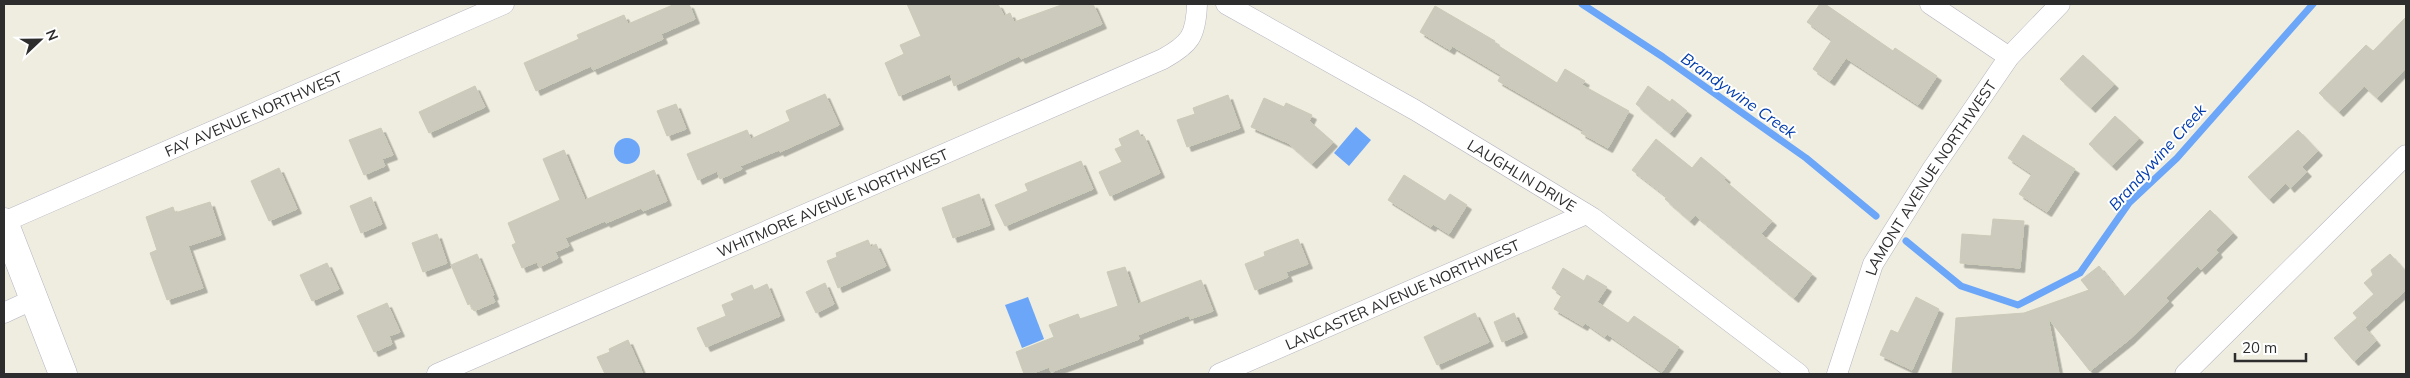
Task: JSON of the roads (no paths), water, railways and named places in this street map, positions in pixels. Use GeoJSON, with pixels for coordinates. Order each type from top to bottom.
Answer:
{"type":"FeatureCollection","features":[{"type":"Feature","properties":{"kind":"main road"},"geometry":{"type":"LineString","coordinates":[[4,222],[63,374]]}},
{"type":"Feature","properties":{"kind":"street","name":"FAY AVENUE NORTHWEST"},"geometry":{"type":"LineString","coordinates":[[4,222],[504,4]]}},
{"type":"Feature","properties":{"kind":"street","name":"WHITMORE AVENUE NORTHWEST"},"geometry":{"type":"LineString","coordinates":[[437,374],[1163,59],[1180,49],[1191,38],[1196,24],[1197,4]]}},
{"type":"Feature","properties":{"kind":"street","name":"LAUGHLIN DRIVE"},"geometry":{"type":"LineString","coordinates":[[1226,4],[1414,110],[1586,214],[1659,266],[1799,374]]}},
{"type":"Feature","properties":{"kind":"street"},"geometry":{"type":"LineString","coordinates":[[1930,4],[2009,57]]}},
{"type":"Feature","properties":{"kind":"street","name":"LAMONT AVENUE NORTHWEST"},"geometry":{"type":"LineString","coordinates":[[1837,374],[1843,362],[1873,264],[1931,171],[2009,57],[2060,4]]}},
{"type":"Feature","properties":{"kind":"street"},"geometry":{"type":"LineString","coordinates":[[2185,374],[2406,155]]}},
{"type":"Feature","properties":{"kind":"street","name":"LANCASTER AVENUE NORTHWEST"},"geometry":{"type":"LineString","coordinates":[[1220,374],[1586,214]]}},
{"type":"Feature","properties":{"kind":"street"},"geometry":{"type":"LineString","coordinates":[[4,313],[34,299]]}},
{"type":"Feature","properties":{"kind":"water"},"geometry":{"type":"Polygon","coordinates":[[[1356,127],[1371,140],[1349,166],[1334,153],[1356,127]]]}},
{"type":"Feature","properties":{"kind":"water"},"geometry":{"type":"Polygon","coordinates":[[[627,138],[636,142],[640,151],[636,160],[627,164],[618,160],[614,151],[618,142],[627,138]]]}},
{"type":"Feature","properties":{"kind":"water"},"geometry":{"type":"Polygon","coordinates":[[[1028,297],[1044,339],[1022,348],[1005,305],[1028,297]]]}},
{"type":"Feature","properties":{"kind":"waterway","name":"Brandywine Creek"},"geometry":{"type":"LineString","coordinates":[[1582,4],[1663,57],[1806,158],[1876,216]]}},
{"type":"Feature","properties":{"kind":"waterway","name":"Brandywine Creek"},"geometry":{"type":"LineString","coordinates":[[1906,241],[1961,286],[2018,305],[2080,273],[2129,203],[2177,158],[2313,4]]}}]}
